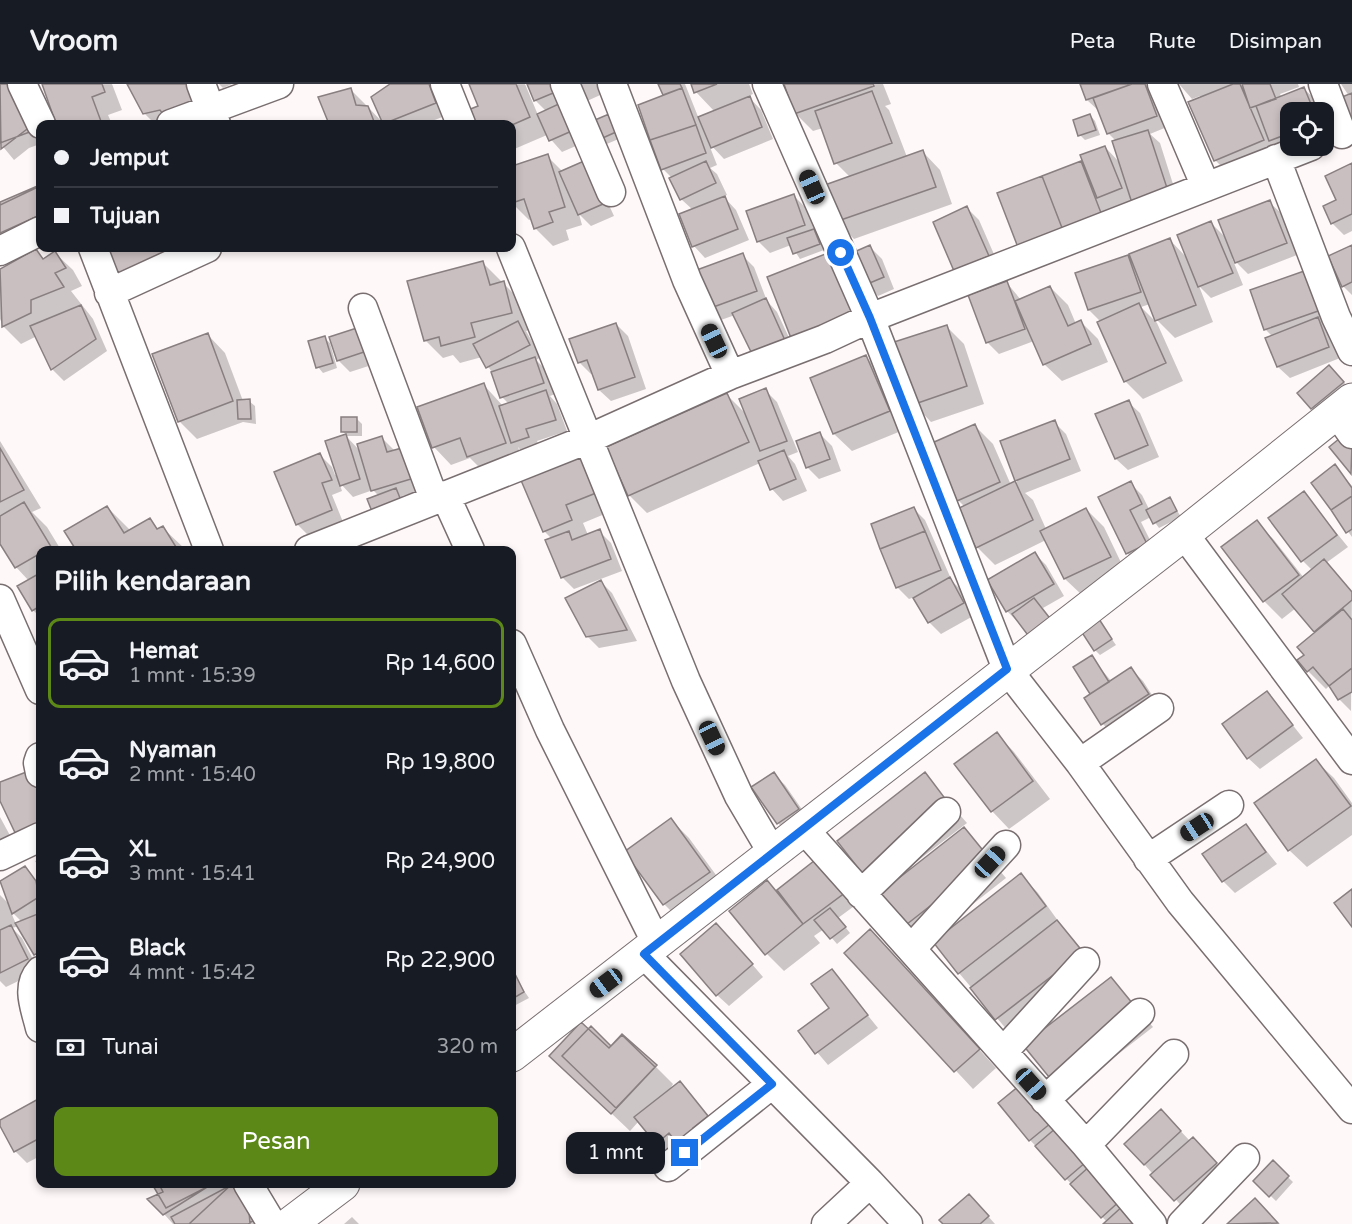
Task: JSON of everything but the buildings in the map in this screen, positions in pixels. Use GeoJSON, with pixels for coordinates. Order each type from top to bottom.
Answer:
{"type":"FeatureCollection","features":[{"type":"Feature","properties":{"kind":"street"},"geometry":{"type":"LineString","coordinates":[[22,84],[39,120]]}},
{"type":"Feature","properties":{"kind":"street"},"geometry":{"type":"LineString","coordinates":[[180,120],[210,106],[279,84]]}},
{"type":"Feature","properties":{"kind":"street"},"geometry":{"type":"LineString","coordinates":[[445,84],[459,120]]}},
{"type":"Feature","properties":{"kind":"street"},"geometry":{"type":"LineString","coordinates":[[565,84],[611,192]]}},
{"type":"Feature","properties":{"kind":"street"},"geometry":{"type":"LineString","coordinates":[[612,84],[687,280],[730,375]]}},
{"type":"Feature","properties":{"kind":"street"},"geometry":{"type":"LineString","coordinates":[[767,84],[870,318],[1007,669],[1080,763],[1180,902],[1352,1108]]}},
{"type":"Feature","properties":{"kind":"street"},"geometry":{"type":"LineString","coordinates":[[1162,84],[1206,187]]}},
{"type":"Feature","properties":{"kind":"street"},"geometry":{"type":"LineString","coordinates":[[1323,84],[1339,135]]}},
{"type":"Feature","properties":{"kind":"street"},"geometry":{"type":"LineString","coordinates":[[319,546],[588,439],[730,375],[825,339],[870,318],[1284,156]]}},
{"type":"Feature","properties":{"kind":"street"},"geometry":{"type":"LineString","coordinates":[[1276,159],[1336,316],[1352,351]]}},
{"type":"Feature","properties":{"kind":"street"},"geometry":{"type":"LineString","coordinates":[[0,251],[36,233]]}},
{"type":"Feature","properties":{"kind":"street"},"geometry":{"type":"LineString","coordinates":[[94,252],[207,546]]}},
{"type":"Feature","properties":{"kind":"street"},"geometry":{"type":"LineString","coordinates":[[109,293],[198,252]]}},
{"type":"Feature","properties":{"kind":"street"},"geometry":{"type":"LineString","coordinates":[[513,252],[686,681],[739,796],[772,852]]}},
{"type":"Feature","properties":{"kind":"street"},"geometry":{"type":"LineString","coordinates":[[363,308],[440,497],[468,546]]}},
{"type":"Feature","properties":{"kind":"street"},"geometry":{"type":"LineString","coordinates":[[516,1052],[651,949],[1007,669],[1184,534],[1347,416]]}},
{"type":"Feature","properties":{"kind":"street"},"geometry":{"type":"LineString","coordinates":[[1184,534],[1352,760]]}},
{"type":"Feature","properties":{"kind":"street"},"geometry":{"type":"LineString","coordinates":[[0,599],[36,681]]}},
{"type":"Feature","properties":{"kind":"street"},"geometry":{"type":"LineString","coordinates":[[516,653],[651,949],[772,1084],[908,1224]]}},
{"type":"Feature","properties":{"kind":"street"},"geometry":{"type":"LineString","coordinates":[[1080,763],[1159,708]]}},
{"type":"Feature","properties":{"kind":"street"},"geometry":{"type":"LineString","coordinates":[[1149,859],[1229,806]]}},
{"type":"Feature","properties":{"kind":"street"},"geometry":{"type":"LineString","coordinates":[[861,894],[946,812]]}},
{"type":"Feature","properties":{"kind":"street"},"geometry":{"type":"LineString","coordinates":[[802,828],[1086,1145],[1152,1224]]}},
{"type":"Feature","properties":{"kind":"street"},"geometry":{"type":"LineString","coordinates":[[0,856],[36,839]]}},
{"type":"Feature","properties":{"kind":"street"},"geometry":{"type":"LineString","coordinates":[[910,949],[1006,845]]}},
{"type":"Feature","properties":{"kind":"street"},"geometry":{"type":"LineString","coordinates":[[1002,1052],[1085,962]]}},
{"type":"Feature","properties":{"kind":"street"},"geometry":{"type":"LineString","coordinates":[[36,976],[32,992],[36,1010]]}},
{"type":"Feature","properties":{"kind":"street"},"geometry":{"type":"LineString","coordinates":[[1045,1100],[1140,1013]]}},
{"type":"Feature","properties":{"kind":"street"},"geometry":{"type":"LineString","coordinates":[[1086,1145],[1174,1054]]}},
{"type":"Feature","properties":{"kind":"street"},"geometry":{"type":"LineString","coordinates":[[668,1167],[772,1084]]}},
{"type":"Feature","properties":{"kind":"street"},"geometry":{"type":"LineString","coordinates":[[1182,1224],[1245,1158]]}},
{"type":"Feature","properties":{"kind":"street"},"geometry":{"type":"LineString","coordinates":[[826,1224],[870,1183]]}},
{"type":"Feature","properties":{"kind":"street"},"geometry":{"type":"LineString","coordinates":[[251,1188],[272,1224]]}},
{"type":"Feature","properties":{"kind":"street"},"geometry":{"type":"LineString","coordinates":[[290,1224],[338,1188]]}},
{"type":"Feature","properties":{"kind":"route"},"geometry":{"type":"LineString","coordinates":[[685,1153],[772,1084],[644,954],[1007,669],[870,318],[841,253]]}}]}
